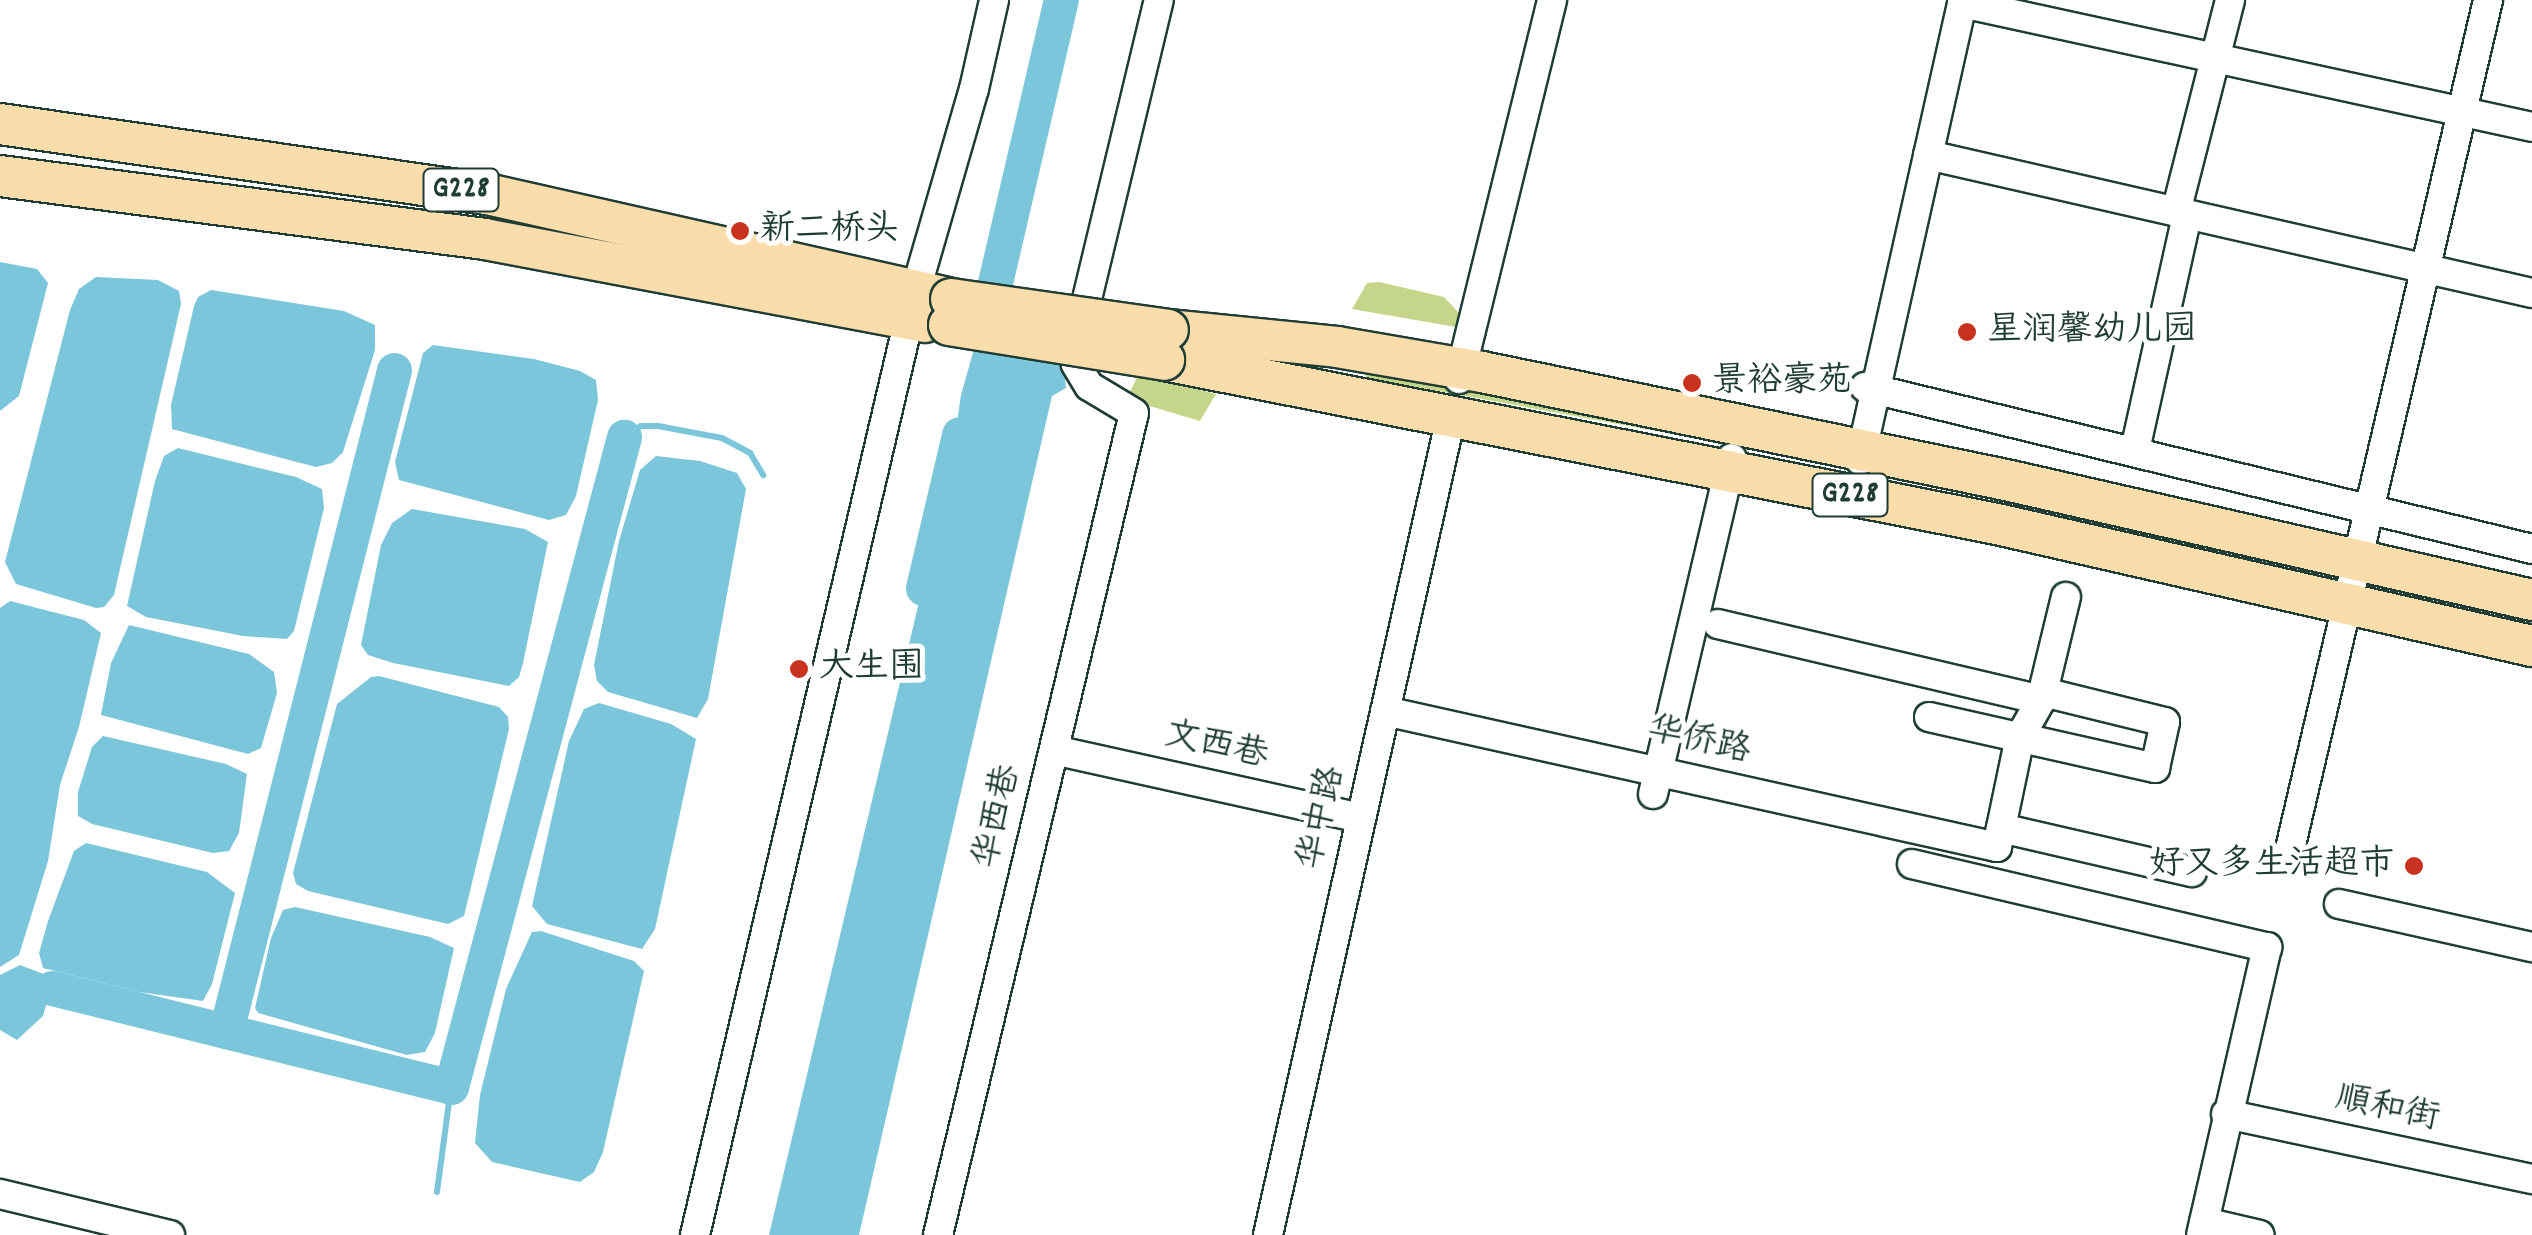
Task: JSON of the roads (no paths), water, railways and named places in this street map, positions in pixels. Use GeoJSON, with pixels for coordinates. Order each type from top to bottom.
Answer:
{"type":"FeatureCollection","features":[{"type":"Feature","properties":{"kind":"highway","name":"G228"},"geometry":{"type":"LineString","coordinates":[[0,124],[490,195],[931,309]]}},
{"type":"Feature","properties":{"kind":"highway","name":"G228"},"geometry":{"type":"LineString","coordinates":[[0,176],[484,238],[1166,345],[1455,398],[2532,646]]}},
{"type":"Feature","properties":{"kind":"highway","name":"G228"},"geometry":{"type":"LineString","coordinates":[[1166,345],[1336,347],[1482,372],[2006,480],[2532,600]]}},
{"type":"Feature","properties":{"kind":"street"},"geometry":{"type":"LineString","coordinates":[[694,1235],[931,309],[994,0]]}},
{"type":"Feature","properties":{"kind":"street","name":"华西巷"},"geometry":{"type":"LineString","coordinates":[[938,1235],[1134,415],[1089,386],[1076,364],[1075,349],[1158,0]]}},
{"type":"Feature","properties":{"kind":"street","name":"华中路"},"geometry":{"type":"LineString","coordinates":[[1268,1235],[1455,398],[1552,0]]}},
{"type":"Feature","properties":{"kind":"street"},"geometry":{"type":"LineString","coordinates":[[2137,441],[2181,213],[2230,0]]}},
{"type":"Feature","properties":{"kind":"street"},"geometry":{"type":"LineString","coordinates":[[2290,849],[2488,0]]}},
{"type":"Feature","properties":{"kind":"street"},"geometry":{"type":"LineString","coordinates":[[1860,460],[1962,2],[2532,127]]}},
{"type":"Feature","properties":{"kind":"street"},"geometry":{"type":"LineString","coordinates":[[1928,155],[2532,293]]}},
{"type":"Feature","properties":{"kind":"street"},"geometry":{"type":"LineString","coordinates":[[1864,386],[2532,549]]}},
{"type":"Feature","properties":{"kind":"street"},"geometry":{"type":"LineString","coordinates":[[1653,794],[1732,458]]}},
{"type":"Feature","properties":{"kind":"street"},"geometry":{"type":"LineString","coordinates":[[1999,838],[2020,737],[2042,696],[2066,597]]}},
{"type":"Feature","properties":{"kind":"street"},"geometry":{"type":"LineString","coordinates":[[1718,624],[2165,722],[2155,768],[1929,717]]}},
{"type":"Feature","properties":{"kind":"street","name":"华侨路"},"geometry":{"type":"LineString","coordinates":[[1385,711],[1999,838],[2192,872]]}},
{"type":"Feature","properties":{"kind":"street","name":"文西巷"},"geometry":{"type":"LineString","coordinates":[[1054,750],[1361,818]]}},
{"type":"Feature","properties":{"kind":"street"},"geometry":{"type":"LineString","coordinates":[[1912,864],[2268,947],[2202,1228],[2260,1235]]}},
{"type":"Feature","properties":{"kind":"street"},"geometry":{"type":"LineString","coordinates":[[2339,904],[2532,948]]}},
{"type":"Feature","properties":{"kind":"street","name":"順和街"},"geometry":{"type":"LineString","coordinates":[[2226,1114],[2532,1179]]}},
{"type":"Feature","properties":{"kind":"street"},"geometry":{"type":"LineString","coordinates":[[0,1194],[170,1235]]}},
{"type":"Feature","properties":{"kind":"water"},"geometry":{"type":"Polygon","coordinates":[[[0,262],[37,269],[48,283],[19,396],[0,411],[0,262]]]}},
{"type":"Feature","properties":{"kind":"water"},"geometry":{"type":"Polygon","coordinates":[[[96,277],[158,280],[179,291],[181,304],[114,595],[104,607],[96,608],[16,584],[5,562],[70,310],[79,289],[96,277]]]}},
{"type":"Feature","properties":{"kind":"water"},"geometry":{"type":"Polygon","coordinates":[[[211,290],[344,311],[375,325],[375,350],[343,452],[332,463],[316,467],[172,429],[171,405],[194,306],[198,297],[211,290]]]}},
{"type":"Feature","properties":{"kind":"water"},"geometry":{"type":"Polygon","coordinates":[[[980,328],[1061,340],[1066,388],[1052,396],[859,1235],[769,1235],[933,543],[941,533],[961,395],[980,328]]]}},
{"type":"Feature","properties":{"kind":"water"},"geometry":{"type":"Polygon","coordinates":[[[433,345],[534,359],[580,371],[596,380],[598,400],[576,496],[566,515],[549,520],[399,480],[395,462],[423,353],[433,345]]]}},
{"type":"Feature","properties":{"kind":"water"},"geometry":{"type":"Polygon","coordinates":[[[178,448],[296,477],[322,489],[324,508],[294,631],[287,639],[243,636],[146,617],[127,606],[155,481],[164,456],[178,448]]]}},
{"type":"Feature","properties":{"kind":"water"},"geometry":{"type":"Polygon","coordinates":[[[656,456],[700,461],[737,473],[746,489],[708,699],[697,718],[608,692],[597,681],[594,665],[619,541],[640,470],[656,456]]]}},
{"type":"Feature","properties":{"kind":"water"},"geometry":{"type":"Polygon","coordinates":[[[412,509],[525,529],[548,542],[523,663],[519,677],[509,686],[393,663],[368,655],[361,645],[381,545],[392,523],[412,509]]]}},
{"type":"Feature","properties":{"kind":"water"},"geometry":{"type":"Polygon","coordinates":[[[10,601],[84,620],[101,633],[79,727],[60,785],[48,861],[19,955],[0,967],[0,608],[10,601]]]}},
{"type":"Feature","properties":{"kind":"water"},"geometry":{"type":"Polygon","coordinates":[[[129,625],[249,654],[274,672],[277,693],[261,748],[248,754],[101,715],[111,663],[129,625]]]}},
{"type":"Feature","properties":{"kind":"water"},"geometry":{"type":"Polygon","coordinates":[[[371,677],[499,707],[508,717],[509,729],[464,916],[448,924],[308,891],[296,884],[293,873],[337,704],[371,677]]]}},
{"type":"Feature","properties":{"kind":"water"},"geometry":{"type":"Polygon","coordinates":[[[599,703],[671,724],[696,739],[655,929],[642,949],[547,924],[532,906],[569,741],[584,709],[599,703]]]}},
{"type":"Feature","properties":{"kind":"water"},"geometry":{"type":"Polygon","coordinates":[[[103,736],[226,764],[247,774],[239,833],[229,851],[213,853],[92,824],[78,816],[78,792],[92,747],[103,736]]]}},
{"type":"Feature","properties":{"kind":"water"},"geometry":{"type":"Polygon","coordinates":[[[86,843],[207,872],[235,893],[212,984],[203,1001],[139,992],[43,968],[39,953],[48,921],[74,851],[86,843]]]}},
{"type":"Feature","properties":{"kind":"water"},"geometry":{"type":"Polygon","coordinates":[[[295,907],[430,937],[454,948],[435,1033],[425,1052],[407,1055],[258,1013],[255,1008],[271,938],[283,910],[295,907]]]}},
{"type":"Feature","properties":{"kind":"water"},"geometry":{"type":"Polygon","coordinates":[[[541,931],[634,961],[644,971],[603,1152],[594,1172],[580,1182],[492,1162],[475,1143],[480,1095],[506,989],[532,932],[541,931]]]}},
{"type":"Feature","properties":{"kind":"water"},"geometry":{"type":"Polygon","coordinates":[[[20,965],[54,978],[43,1016],[17,1040],[0,1030],[0,975],[20,965]]]}},
{"type":"Feature","properties":{"kind":"waterway"},"geometry":{"type":"LineString","coordinates":[[984,330],[1061,0]]}},
{"type":"Feature","properties":{"kind":"waterway"},"geometry":{"type":"LineString","coordinates":[[226,1031],[394,370]]}},
{"type":"Feature","properties":{"kind":"waterway"},"geometry":{"type":"LineString","coordinates":[[624,437],[641,426],[658,426],[722,438],[750,453],[763,475]]}},
{"type":"Feature","properties":{"kind":"waterway"},"geometry":{"type":"LineString","coordinates":[[923,588],[959,434]]}},
{"type":"Feature","properties":{"kind":"waterway"},"geometry":{"type":"LineString","coordinates":[[52,988],[451,1087],[624,437]]}},
{"type":"Feature","properties":{"kind":"waterway"},"geometry":{"type":"LineString","coordinates":[[437,1192],[451,1087]]}},
{"type":"Feature","properties":{"kind":"place","name":"新二桥头"},"geometry":{"type":"Point","coordinates":[740,231]}},
{"type":"Feature","properties":{"kind":"place","name":"星润馨幼儿园"},"geometry":{"type":"Point","coordinates":[1967,332]}},
{"type":"Feature","properties":{"kind":"place","name":"景裕豪苑"},"geometry":{"type":"Point","coordinates":[1692,383]}},
{"type":"Feature","properties":{"kind":"place","name":"大生围"},"geometry":{"type":"Point","coordinates":[799,669]}},
{"type":"Feature","properties":{"kind":"place","name":"好又多生活超市"},"geometry":{"type":"Point","coordinates":[2414,866]}}]}
